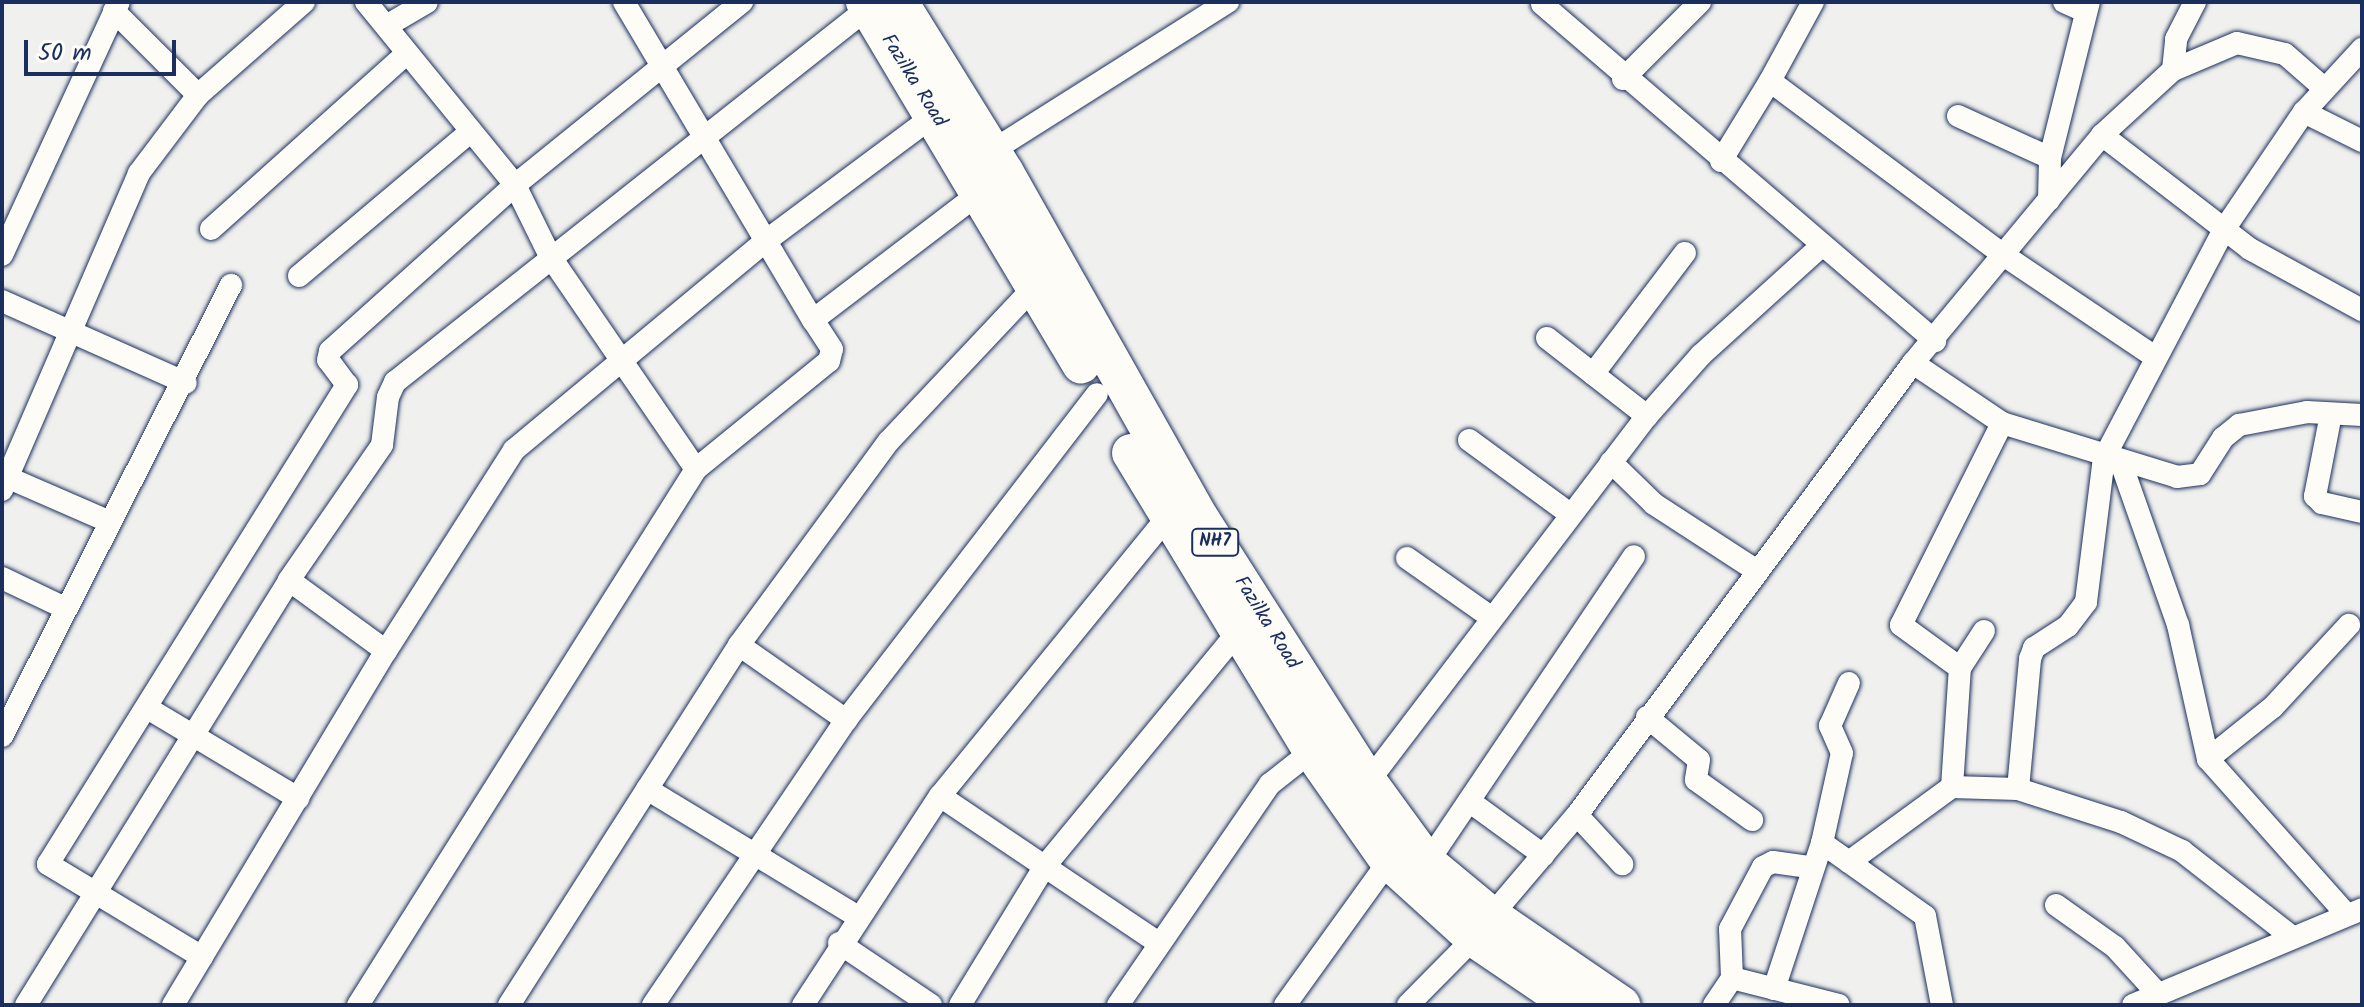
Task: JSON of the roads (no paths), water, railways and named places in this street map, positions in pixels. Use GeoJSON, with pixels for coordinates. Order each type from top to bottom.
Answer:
{"type":"FeatureCollection","features":[{"type":"Feature","properties":{"kind":"highway","name":"Fazilka Road"},"geometry":{"type":"LineString","coordinates":[[877,4],[986,171],[1368,782],[1427,863],[1482,927],[1621,1005]]}},
{"type":"Feature","properties":{"kind":"highway","name":"Fazilka Road"},"geometry":{"type":"LineString","coordinates":[[877,4],[935,115],[986,171],[1035,286],[1168,516],[1312,751],[1389,861],[1482,927],[1573,1005]]}},
{"type":"Feature","properties":{"kind":"street"},"geometry":{"type":"LineString","coordinates":[[110,522],[4,481],[139,173],[198,95],[304,2]]}},
{"type":"Feature","properties":{"kind":"street"},"geometry":{"type":"LineString","coordinates":[[366,2],[388,25],[407,53],[515,185],[550,256],[619,364],[696,469]]}},
{"type":"Feature","properties":{"kind":"street"},"geometry":{"type":"LineString","coordinates":[[388,25],[427,2]]}},
{"type":"Feature","properties":{"kind":"street"},"geometry":{"type":"LineString","coordinates":[[358,1005],[696,469],[829,361],[832,349],[624,2]]}},
{"type":"Feature","properties":{"kind":"street"},"geometry":{"type":"LineString","coordinates":[[202,957],[51,870],[50,856],[149,709],[347,385],[328,360],[330,351],[515,185],[661,64],[742,2]]}},
{"type":"Feature","properties":{"kind":"street"},"geometry":{"type":"LineString","coordinates":[[813,320],[986,171],[1228,2]]}},
{"type":"Feature","properties":{"kind":"street"},"geometry":{"type":"LineString","coordinates":[[1623,79],[1700,2]]}},
{"type":"Feature","properties":{"kind":"street"},"geometry":{"type":"LineString","coordinates":[[1721,161],[1813,2]]}},
{"type":"Feature","properties":{"kind":"street"},"geometry":{"type":"LineString","coordinates":[[2049,200],[2050,158],[2087,7],[2064,2]]}},
{"type":"Feature","properties":{"kind":"street"},"geometry":{"type":"LineString","coordinates":[[2173,70],[2176,39],[2195,2]]}},
{"type":"Feature","properties":{"kind":"street"},"geometry":{"type":"LineString","coordinates":[[26,1005],[289,580],[382,445],[388,397],[395,382],[704,134],[877,4]]}},
{"type":"Feature","properties":{"kind":"street"},"geometry":{"type":"LineString","coordinates":[[1542,4],[1623,79],[1935,341]]}},
{"type":"Feature","properties":{"kind":"street"},"geometry":{"type":"LineString","coordinates":[[2,255],[116,6],[198,95]]}},
{"type":"Feature","properties":{"kind":"street"},"geometry":{"type":"LineString","coordinates":[[1408,1005],[1482,927],[1577,815],[1913,363],[1935,341],[2002,254],[2102,135],[2173,70],[2246,42],[2285,54],[2324,88]]}},
{"type":"Feature","properties":{"kind":"street"},"geometry":{"type":"LineString","coordinates":[[2018,789],[2030,659],[2044,640],[2068,626],[2086,602],[2113,460],[2155,357],[2223,231],[2304,112],[2362,49]]}},
{"type":"Feature","properties":{"kind":"street"},"geometry":{"type":"LineString","coordinates":[[211,229],[407,53]]}},
{"type":"Feature","properties":{"kind":"street"},"geometry":{"type":"LineString","coordinates":[[1770,81],[2002,254],[2155,357]]}},
{"type":"Feature","properties":{"kind":"street"},"geometry":{"type":"LineString","coordinates":[[2304,112],[2362,141]]}},
{"type":"Feature","properties":{"kind":"street"},"geometry":{"type":"LineString","coordinates":[[173,1005],[386,651],[514,450],[767,240],[935,115]]}},
{"type":"Feature","properties":{"kind":"street"},"geometry":{"type":"LineString","coordinates":[[1958,116],[2050,158]]}},
{"type":"Feature","properties":{"kind":"street"},"geometry":{"type":"LineString","coordinates":[[299,276],[471,131]]}},
{"type":"Feature","properties":{"kind":"street"},"geometry":{"type":"LineString","coordinates":[[2102,135],[2179,190],[2223,231],[2362,310]]}},
{"type":"Feature","properties":{"kind":"street"},"geometry":{"type":"LineString","coordinates":[[1368,782],[1647,416],[1701,355],[1821,246]]}},
{"type":"Feature","properties":{"kind":"street"},"geometry":{"type":"LineString","coordinates":[[1593,374],[1685,253]]}},
{"type":"Feature","properties":{"kind":"street"},"geometry":{"type":"LineString","coordinates":[[2,736],[65,608],[186,383],[231,285]]}},
{"type":"Feature","properties":{"kind":"street"},"geometry":{"type":"LineString","coordinates":[[509,1005],[739,645],[889,441],[1035,286]]}},
{"type":"Feature","properties":{"kind":"street"},"geometry":{"type":"LineString","coordinates":[[2,301],[186,383]]}},
{"type":"Feature","properties":{"kind":"street"},"geometry":{"type":"LineString","coordinates":[[1547,338],[1647,416]]}},
{"type":"Feature","properties":{"kind":"street"},"geometry":{"type":"LineString","coordinates":[[1913,363],[2002,423],[2113,460],[2191,478],[2239,425],[2278,416],[2362,415]]}},
{"type":"Feature","properties":{"kind":"street"},"geometry":{"type":"LineString","coordinates":[[653,1005],[846,720],[1097,394]]}},
{"type":"Feature","properties":{"kind":"street"},"geometry":{"type":"LineString","coordinates":[[2331,414],[2315,496],[2322,503],[2362,512]]}},
{"type":"Feature","properties":{"kind":"street"},"geometry":{"type":"LineString","coordinates":[[1960,668],[1901,625],[2002,423]]}},
{"type":"Feature","properties":{"kind":"street"},"geometry":{"type":"LineString","coordinates":[[1469,440],[1570,514]]}},
{"type":"Feature","properties":{"kind":"street"},"geometry":{"type":"LineString","coordinates":[[2113,460],[2178,625],[2208,759],[2354,912],[2133,1005]]}},
{"type":"Feature","properties":{"kind":"street"},"geometry":{"type":"LineString","coordinates":[[1611,462],[1654,504],[1757,571]]}},
{"type":"Feature","properties":{"kind":"street"},"geometry":{"type":"LineString","coordinates":[[803,1005],[839,943],[940,796],[1168,516]]}},
{"type":"Feature","properties":{"kind":"street"},"geometry":{"type":"LineString","coordinates":[[1427,863],[1634,556]]}},
{"type":"Feature","properties":{"kind":"street"},"geometry":{"type":"LineString","coordinates":[[1407,558],[1492,618]]}},
{"type":"Feature","properties":{"kind":"street"},"geometry":{"type":"LineString","coordinates":[[2,578],[65,608]]}},
{"type":"Feature","properties":{"kind":"street"},"geometry":{"type":"LineString","coordinates":[[289,580],[386,651]]}},
{"type":"Feature","properties":{"kind":"street"},"geometry":{"type":"LineString","coordinates":[[2208,759],[2273,707],[2349,625]]}},
{"type":"Feature","properties":{"kind":"street"},"geometry":{"type":"LineString","coordinates":[[1952,787],[1960,668],[1984,631]]}},
{"type":"Feature","properties":{"kind":"street"},"geometry":{"type":"LineString","coordinates":[[960,1005],[1045,866],[1238,632]]}},
{"type":"Feature","properties":{"kind":"street"},"geometry":{"type":"LineString","coordinates":[[739,645],[846,720]]}},
{"type":"Feature","properties":{"kind":"street"},"geometry":{"type":"LineString","coordinates":[[1774,989],[1809,867],[1822,843],[1842,753],[1830,726],[1849,683]]}},
{"type":"Feature","properties":{"kind":"street"},"geometry":{"type":"LineString","coordinates":[[149,709],[195,733],[298,798]]}},
{"type":"Feature","properties":{"kind":"street"},"geometry":{"type":"LineString","coordinates":[[1647,717],[1699,760],[1696,780],[1752,820]]}},
{"type":"Feature","properties":{"kind":"street"},"geometry":{"type":"LineString","coordinates":[[1118,1005],[1157,942],[1270,784],[1312,751]]}},
{"type":"Feature","properties":{"kind":"street"},"geometry":{"type":"LineString","coordinates":[[1849,862],[1952,787],[2018,789],[2086,808],[2182,851],[2292,937]]}},
{"type":"Feature","properties":{"kind":"street"},"geometry":{"type":"LineString","coordinates":[[647,789],[857,916]]}},
{"type":"Feature","properties":{"kind":"street"},"geometry":{"type":"LineString","coordinates":[[940,796],[1157,942]]}},
{"type":"Feature","properties":{"kind":"street"},"geometry":{"type":"LineString","coordinates":[[1469,801],[1543,855]]}},
{"type":"Feature","properties":{"kind":"street"},"geometry":{"type":"LineString","coordinates":[[1577,815],[1622,864]]}},
{"type":"Feature","properties":{"kind":"street"},"geometry":{"type":"LineString","coordinates":[[1822,843],[1925,916],[1942,1005]]}},
{"type":"Feature","properties":{"kind":"street"},"geometry":{"type":"LineString","coordinates":[[1285,1005],[1389,861]]}},
{"type":"Feature","properties":{"kind":"street"},"geometry":{"type":"LineString","coordinates":[[1714,1005],[1732,978],[1730,929],[1763,867],[1773,862],[1809,867]]}},
{"type":"Feature","properties":{"kind":"street"},"geometry":{"type":"LineString","coordinates":[[2056,905],[2115,947],[2157,993]]}},
{"type":"Feature","properties":{"kind":"street"},"geometry":{"type":"LineString","coordinates":[[839,943],[931,1005]]}},
{"type":"Feature","properties":{"kind":"street"},"geometry":{"type":"LineString","coordinates":[[1732,978],[1839,1005]]}}]}
